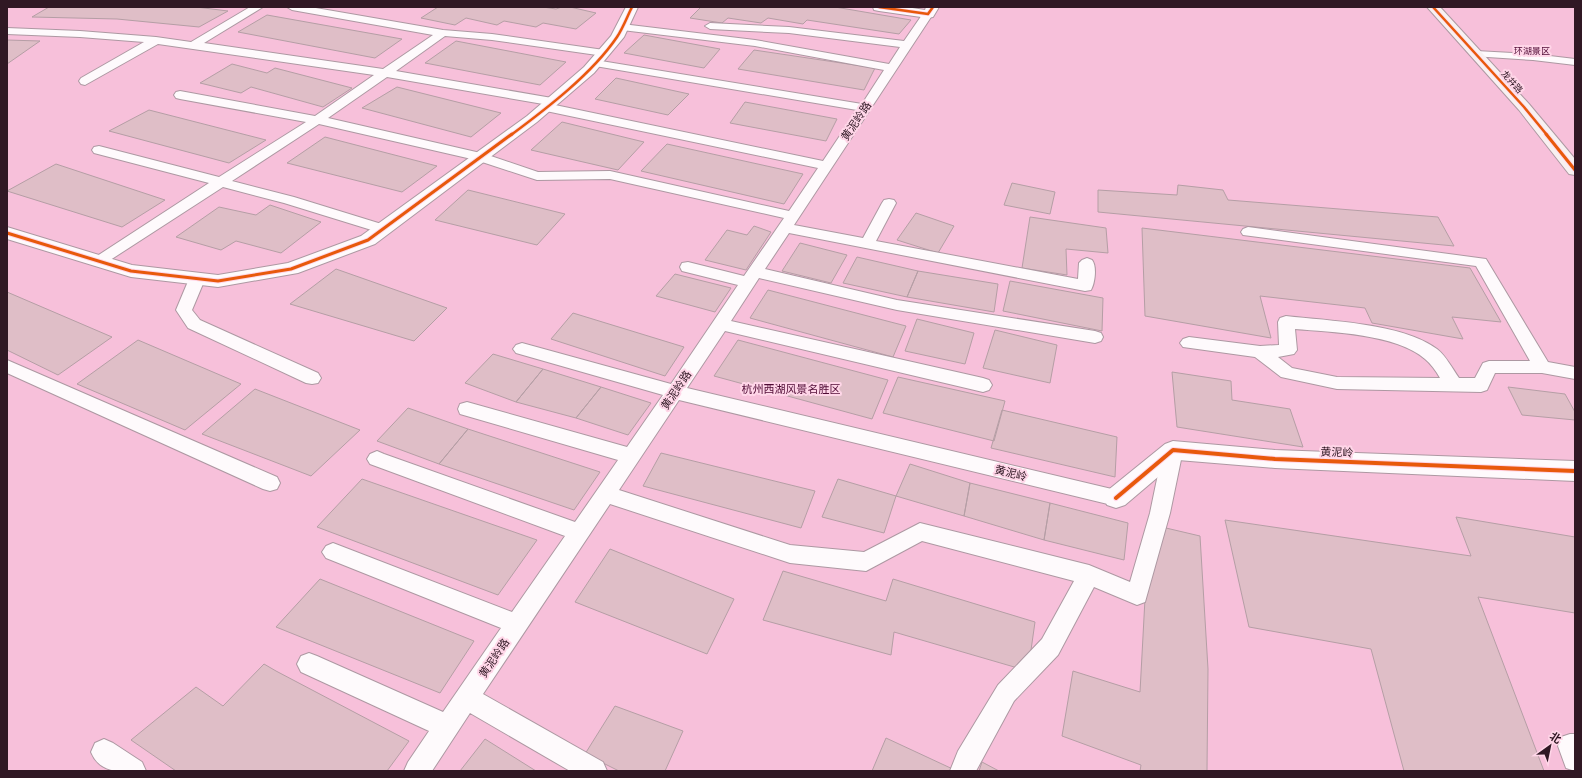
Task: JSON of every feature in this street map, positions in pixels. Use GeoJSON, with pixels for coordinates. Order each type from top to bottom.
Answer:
{"type":"FeatureCollection","features":[{"type":"Feature","properties":{"kind":"street"},"geometry":{"type":"LineString","coordinates":[[7,233],[131,271],[218,281],[291,269],[368,240],[549,105],[600,58],[617,37],[632,7]]}},
{"type":"Feature","properties":{"kind":"street"},"geometry":{"type":"LineString","coordinates":[[879,7],[930,10]]}},
{"type":"Feature","properties":{"kind":"street","name":"龙井路"},"geometry":{"type":"LineString","coordinates":[[1434,7],[1524,107],[1575,170]]}},
{"type":"Feature","properties":{"kind":"street","name":"黄泥岭"},"geometry":{"type":"LineString","coordinates":[[1116,498],[1172,450],[1275,458],[1575,471]]}},
{"type":"Feature","properties":{"kind":"lane"},"geometry":{"type":"LineString","coordinates":[[193,46],[258,7]]}},
{"type":"Feature","properties":{"kind":"lane"},"geometry":{"type":"LineString","coordinates":[[292,7],[443,33],[492,37],[865,108]]}},
{"type":"Feature","properties":{"kind":"lane","name":"黄泥岭路"},"geometry":{"type":"LineString","coordinates":[[417,771],[675,392],[930,10]]}},
{"type":"Feature","properties":{"kind":"lane"},"geometry":{"type":"LineString","coordinates":[[662,31],[700,26],[789,30],[907,45]]}},
{"type":"Feature","properties":{"kind":"lane"},"geometry":{"type":"LineString","coordinates":[[622,27],[755,43],[892,68]]}},
{"type":"Feature","properties":{"kind":"lane"},"geometry":{"type":"LineString","coordinates":[[7,31],[80,34],[156,40],[386,73],[549,105],[826,166]]}},
{"type":"Feature","properties":{"kind":"lane"},"geometry":{"type":"LineString","coordinates":[[99,261],[317,120],[443,33]]}},
{"type":"Feature","properties":{"kind":"lane"},"geometry":{"type":"LineString","coordinates":[[85,81],[156,40]]}},
{"type":"Feature","properties":{"kind":"lane"},"geometry":{"type":"LineString","coordinates":[[1476,54],[1534,57],[1575,62]]}},
{"type":"Feature","properties":{"kind":"lane"},"geometry":{"type":"LineString","coordinates":[[180,95],[317,120],[480,157],[537,176],[610,175],[867,244],[1085,286],[1087,263]]}},
{"type":"Feature","properties":{"kind":"lane"},"geometry":{"type":"LineString","coordinates":[[99,150],[289,200],[383,229]]}},
{"type":"Feature","properties":{"kind":"lane"},"geometry":{"type":"LineString","coordinates":[[867,244],[889,203]]}},
{"type":"Feature","properties":{"kind":"lane"},"geometry":{"type":"LineString","coordinates":[[1248,232],[1481,262],[1542,367]]}},
{"type":"Feature","properties":{"kind":"lane"},"geometry":{"type":"LineString","coordinates":[[688,267],[751,277],[897,305],[1095,337]]}},
{"type":"Feature","properties":{"kind":"lane"},"geometry":{"type":"LineString","coordinates":[[197,279],[184,310],[194,324],[312,378]]}},
{"type":"Feature","properties":{"kind":"lane"},"geometry":{"type":"LineString","coordinates":[[1189,343],[1260,352],[1288,350],[1286,322],[1358,330],[1407,341],[1431,353],[1454,385]]}},
{"type":"Feature","properties":{"kind":"lane"},"geometry":{"type":"LineString","coordinates":[[720,324],[982,385]]}},
{"type":"Feature","properties":{"kind":"lane","name":"黄泥岭"},"geometry":{"type":"LineString","coordinates":[[522,349],[675,392],[1116,498]]}},
{"type":"Feature","properties":{"kind":"lane"},"geometry":{"type":"LineString","coordinates":[[1260,352],[1287,373],[1337,383],[1481,385],[1489,367],[1542,367],[1575,373]]}},
{"type":"Feature","properties":{"kind":"lane"},"geometry":{"type":"LineString","coordinates":[[7,366],[270,483]]}},
{"type":"Feature","properties":{"kind":"lane"},"geometry":{"type":"LineString","coordinates":[[467,409],[631,456]]}},
{"type":"Feature","properties":{"kind":"lane"},"geometry":{"type":"LineString","coordinates":[[605,494],[790,554],[866,562],[920,532],[1089,575],[1137,595],[1160,513],[1172,450]]}},
{"type":"Feature","properties":{"kind":"lane"},"geometry":{"type":"LineString","coordinates":[[377,459],[579,532]]}},
{"type":"Feature","properties":{"kind":"lane"},"geometry":{"type":"LineString","coordinates":[[333,552],[517,624]]}},
{"type":"Feature","properties":{"kind":"lane"},"geometry":{"type":"LineString","coordinates":[[963,771],[967,760],[1006,693],[1050,647],[1089,575]]}},
{"type":"Feature","properties":{"kind":"lane"},"geometry":{"type":"LineString","coordinates":[[309,664],[447,727]]}},
{"type":"Feature","properties":{"kind":"lane"},"geometry":{"type":"LineString","coordinates":[[467,698],[594,771]]}},
{"type":"Feature","properties":{"kind":"lane"},"geometry":{"type":"LineString","coordinates":[[1575,747],[1570,746],[1575,759]]}},
{"type":"Feature","properties":{"kind":"lane"},"geometry":{"type":"LineString","coordinates":[[104,752],[133,771]]}},
{"type":"Feature","properties":{"kind":"green space","name":"杭州西湖风景名胜区"},"geometry":{"type":"Polygon","coordinates":[[[7,7],[1575,7],[1575,771],[7,771],[7,7]]]}},
{"type":"Feature","properties":{"kind":"building"},"geometry":{"type":"Polygon","coordinates":[[[49,7],[196,7],[228,11],[199,27],[117,19],[32,17],[49,7]]]}},
{"type":"Feature","properties":{"kind":"building"},"geometry":{"type":"Polygon","coordinates":[[[438,7],[543,7],[556,9],[570,7],[596,13],[576,29],[543,23],[536,27],[504,21],[497,25],[466,18],[455,25],[421,18],[438,7]]]}},
{"type":"Feature","properties":{"kind":"building"},"geometry":{"type":"Polygon","coordinates":[[[701,7],[835,7],[911,20],[899,34],[807,20],[803,24],[768,18],[761,23],[728,18],[722,23],[690,18],[701,7]]]}},
{"type":"Feature","properties":{"kind":"building"},"geometry":{"type":"Polygon","coordinates":[[[267,15],[402,39],[375,58],[238,32],[267,15]]]}},
{"type":"Feature","properties":{"kind":"building"},"geometry":{"type":"Polygon","coordinates":[[[644,35],[720,49],[704,68],[624,53],[644,35]]]}},
{"type":"Feature","properties":{"kind":"building"},"geometry":{"type":"Polygon","coordinates":[[[7,40],[40,41],[7,64],[7,40]]]}},
{"type":"Feature","properties":{"kind":"building"},"geometry":{"type":"Polygon","coordinates":[[[456,41],[566,62],[540,85],[425,63],[456,41]]]}},
{"type":"Feature","properties":{"kind":"building"},"geometry":{"type":"Polygon","coordinates":[[[754,50],[875,68],[864,90],[738,69],[754,50]]]}},
{"type":"Feature","properties":{"kind":"building"},"geometry":{"type":"Polygon","coordinates":[[[232,64],[267,73],[275,68],[352,88],[323,107],[251,87],[241,93],[200,83],[232,64]]]}},
{"type":"Feature","properties":{"kind":"building"},"geometry":{"type":"Polygon","coordinates":[[[616,78],[689,94],[668,115],[595,99],[616,78]]]}},
{"type":"Feature","properties":{"kind":"building"},"geometry":{"type":"Polygon","coordinates":[[[397,87],[501,113],[471,137],[362,108],[397,87]]]}},
{"type":"Feature","properties":{"kind":"building"},"geometry":{"type":"Polygon","coordinates":[[[745,102],[837,119],[826,141],[730,123],[745,102]]]}},
{"type":"Feature","properties":{"kind":"building"},"geometry":{"type":"Polygon","coordinates":[[[149,110],[266,140],[229,163],[109,131],[149,110]]]}},
{"type":"Feature","properties":{"kind":"building"},"geometry":{"type":"Polygon","coordinates":[[[562,122],[644,142],[618,170],[531,150],[562,122]]]}},
{"type":"Feature","properties":{"kind":"building"},"geometry":{"type":"Polygon","coordinates":[[[325,137],[437,166],[402,192],[287,163],[325,137]]]}},
{"type":"Feature","properties":{"kind":"building"},"geometry":{"type":"Polygon","coordinates":[[[667,144],[803,174],[784,204],[641,171],[667,144]]]}},
{"type":"Feature","properties":{"kind":"building"},"geometry":{"type":"Polygon","coordinates":[[[56,164],[165,200],[122,227],[7,191],[56,164]]]}},
{"type":"Feature","properties":{"kind":"building"},"geometry":{"type":"Polygon","coordinates":[[[1012,183],[1055,192],[1050,214],[1004,205],[1012,183]]]}},
{"type":"Feature","properties":{"kind":"building"},"geometry":{"type":"Polygon","coordinates":[[[1178,185],[1223,190],[1228,200],[1438,217],[1454,246],[1098,212],[1098,190],[1177,195],[1178,185]]]}},
{"type":"Feature","properties":{"kind":"building"},"geometry":{"type":"Polygon","coordinates":[[[468,190],[565,214],[537,245],[435,220],[468,190]]]}},
{"type":"Feature","properties":{"kind":"building"},"geometry":{"type":"Polygon","coordinates":[[[270,205],[321,222],[281,253],[236,241],[221,250],[176,237],[219,207],[256,215],[270,205]]]}},
{"type":"Feature","properties":{"kind":"building"},"geometry":{"type":"Polygon","coordinates":[[[916,213],[954,226],[938,253],[897,240],[916,213]]]}},
{"type":"Feature","properties":{"kind":"building"},"geometry":{"type":"Polygon","coordinates":[[[1030,217],[1106,228],[1108,253],[1066,249],[1067,275],[1022,268],[1030,217]]]}},
{"type":"Feature","properties":{"kind":"building"},"geometry":{"type":"Polygon","coordinates":[[[754,226],[771,232],[746,270],[705,260],[727,230],[747,235],[754,226]]]}},
{"type":"Feature","properties":{"kind":"building"},"geometry":{"type":"Polygon","coordinates":[[[1142,228],[1470,268],[1501,322],[1452,317],[1463,339],[1372,323],[1365,308],[1260,296],[1271,338],[1145,316],[1142,228]]]}},
{"type":"Feature","properties":{"kind":"building"},"geometry":{"type":"Polygon","coordinates":[[[800,243],[847,255],[831,283],[782,271],[800,243]]]}},
{"type":"Feature","properties":{"kind":"building"},"geometry":{"type":"Polygon","coordinates":[[[857,257],[918,271],[907,297],[843,283],[857,257]]]}},
{"type":"Feature","properties":{"kind":"building"},"geometry":{"type":"Polygon","coordinates":[[[336,269],[447,308],[414,341],[290,304],[336,269]]]}},
{"type":"Feature","properties":{"kind":"building"},"geometry":{"type":"Polygon","coordinates":[[[918,271],[998,284],[994,312],[907,297],[918,271]]]}},
{"type":"Feature","properties":{"kind":"building"},"geometry":{"type":"Polygon","coordinates":[[[675,274],[731,288],[715,312],[656,296],[675,274]]]}},
{"type":"Feature","properties":{"kind":"building"},"geometry":{"type":"Polygon","coordinates":[[[1010,281],[1103,298],[1102,331],[1003,311],[1010,281]]]}},
{"type":"Feature","properties":{"kind":"building"},"geometry":{"type":"Polygon","coordinates":[[[768,290],[906,326],[893,357],[750,318],[768,290]]]}},
{"type":"Feature","properties":{"kind":"building"},"geometry":{"type":"Polygon","coordinates":[[[7,292],[112,337],[58,375],[7,350],[7,292]]]}},
{"type":"Feature","properties":{"kind":"building"},"geometry":{"type":"Polygon","coordinates":[[[573,313],[684,347],[665,376],[551,339],[573,313]]]}},
{"type":"Feature","properties":{"kind":"building"},"geometry":{"type":"Polygon","coordinates":[[[917,319],[974,333],[965,364],[905,351],[917,319]]]}},
{"type":"Feature","properties":{"kind":"building"},"geometry":{"type":"Polygon","coordinates":[[[995,330],[1057,345],[1050,383],[983,368],[995,330]]]}},
{"type":"Feature","properties":{"kind":"building"},"geometry":{"type":"Polygon","coordinates":[[[138,340],[241,384],[185,430],[77,384],[138,340]]]}},
{"type":"Feature","properties":{"kind":"building"},"geometry":{"type":"Polygon","coordinates":[[[738,340],[888,380],[872,419],[714,376],[738,340]]]}},
{"type":"Feature","properties":{"kind":"building"},"geometry":{"type":"Polygon","coordinates":[[[493,354],[543,369],[516,402],[465,383],[493,354]]]}},
{"type":"Feature","properties":{"kind":"building"},"geometry":{"type":"Polygon","coordinates":[[[543,369],[601,387],[576,418],[516,402],[543,369]]]}},
{"type":"Feature","properties":{"kind":"building"},"geometry":{"type":"Polygon","coordinates":[[[1172,372],[1231,381],[1232,400],[1290,409],[1303,447],[1177,427],[1172,372]]]}},
{"type":"Feature","properties":{"kind":"building"},"geometry":{"type":"Polygon","coordinates":[[[898,377],[1005,401],[994,441],[883,413],[898,377]]]}},
{"type":"Feature","properties":{"kind":"building"},"geometry":{"type":"Polygon","coordinates":[[[601,387],[651,403],[628,435],[576,418],[601,387]]]}},
{"type":"Feature","properties":{"kind":"building"},"geometry":{"type":"Polygon","coordinates":[[[1508,387],[1565,394],[1575,412],[1575,420],[1522,415],[1508,387]]]}},
{"type":"Feature","properties":{"kind":"building"},"geometry":{"type":"Polygon","coordinates":[[[255,389],[360,430],[311,476],[202,434],[255,389]]]}},
{"type":"Feature","properties":{"kind":"building"},"geometry":{"type":"Polygon","coordinates":[[[408,408],[468,429],[439,464],[377,441],[408,408]]]}},
{"type":"Feature","properties":{"kind":"building"},"geometry":{"type":"Polygon","coordinates":[[[1002,410],[1117,437],[1115,477],[991,448],[1002,410]]]}},
{"type":"Feature","properties":{"kind":"building"},"geometry":{"type":"Polygon","coordinates":[[[468,429],[600,472],[574,510],[439,464],[468,429]]]}},
{"type":"Feature","properties":{"kind":"building"},"geometry":{"type":"Polygon","coordinates":[[[661,453],[815,491],[801,528],[643,486],[661,453]]]}},
{"type":"Feature","properties":{"kind":"building"},"geometry":{"type":"Polygon","coordinates":[[[910,464],[970,483],[964,516],[896,496],[910,464]]]}},
{"type":"Feature","properties":{"kind":"building"},"geometry":{"type":"Polygon","coordinates":[[[362,479],[537,540],[498,595],[317,527],[362,479]]]}},
{"type":"Feature","properties":{"kind":"building"},"geometry":{"type":"Polygon","coordinates":[[[838,479],[896,496],[884,533],[822,517],[838,479]]]}},
{"type":"Feature","properties":{"kind":"building"},"geometry":{"type":"Polygon","coordinates":[[[970,483],[1050,503],[1044,540],[964,516],[970,483]]]}},
{"type":"Feature","properties":{"kind":"building"},"geometry":{"type":"Polygon","coordinates":[[[1050,503],[1128,523],[1124,560],[1044,540],[1050,503]]]}},
{"type":"Feature","properties":{"kind":"building"},"geometry":{"type":"Polygon","coordinates":[[[1456,517],[1575,537],[1575,613],[1478,597],[1544,771],[1404,771],[1371,649],[1249,627],[1225,520],[1471,556],[1456,517]]]}},
{"type":"Feature","properties":{"kind":"building"},"geometry":{"type":"Polygon","coordinates":[[[1149,524],[1200,536],[1208,669],[1207,771],[1140,771],[1141,765],[1062,736],[1073,671],[1140,692],[1149,524]]]}},
{"type":"Feature","properties":{"kind":"building"},"geometry":{"type":"Polygon","coordinates":[[[610,549],[734,599],[707,654],[575,602],[610,549]]]}},
{"type":"Feature","properties":{"kind":"building"},"geometry":{"type":"Polygon","coordinates":[[[783,571],[886,601],[893,579],[1035,622],[1028,671],[894,632],[891,655],[763,620],[783,571]]]}},
{"type":"Feature","properties":{"kind":"building"},"geometry":{"type":"Polygon","coordinates":[[[320,579],[474,641],[440,693],[276,627],[320,579]]]}},
{"type":"Feature","properties":{"kind":"building"},"geometry":{"type":"Polygon","coordinates":[[[264,664],[409,741],[387,771],[176,771],[131,740],[196,687],[223,706],[264,664]]]}},
{"type":"Feature","properties":{"kind":"building"},"geometry":{"type":"Polygon","coordinates":[[[615,706],[683,731],[665,771],[619,771],[585,754],[615,706]]]}},
{"type":"Feature","properties":{"kind":"building"},"geometry":{"type":"Polygon","coordinates":[[[886,738],[957,771],[872,771],[886,738]]]}},
{"type":"Feature","properties":{"kind":"building"},"geometry":{"type":"Polygon","coordinates":[[[485,739],[536,771],[460,771],[485,739]]]}},
{"type":"Feature","properties":{"kind":"building"},"geometry":{"type":"Polygon","coordinates":[[[982,762],[999,771],[979,771],[982,762]]]}},
{"type":"Feature","properties":{"kind":"cycle path"},"geometry":{"type":"LineString","coordinates":[[7,233],[131,271],[218,281],[291,269],[368,240],[532,119],[589,70],[617,37],[632,7]]}},
{"type":"Feature","properties":{"kind":"cycle path"},"geometry":{"type":"LineString","coordinates":[[879,7],[928,14],[933,7]]}},
{"type":"Feature","properties":{"kind":"cycle path"},"geometry":{"type":"LineString","coordinates":[[1433,7],[1524,107],[1575,170]]}},
{"type":"Feature","properties":{"kind":"cycle path"},"geometry":{"type":"LineString","coordinates":[[1116,498],[1173,450],[1275,459],[1575,471]]}},
{"type":"Feature","properties":{"kind":"park label","name":"环湖景区"},"geometry":{"type":"Point","coordinates":[1532,51]}}]}
